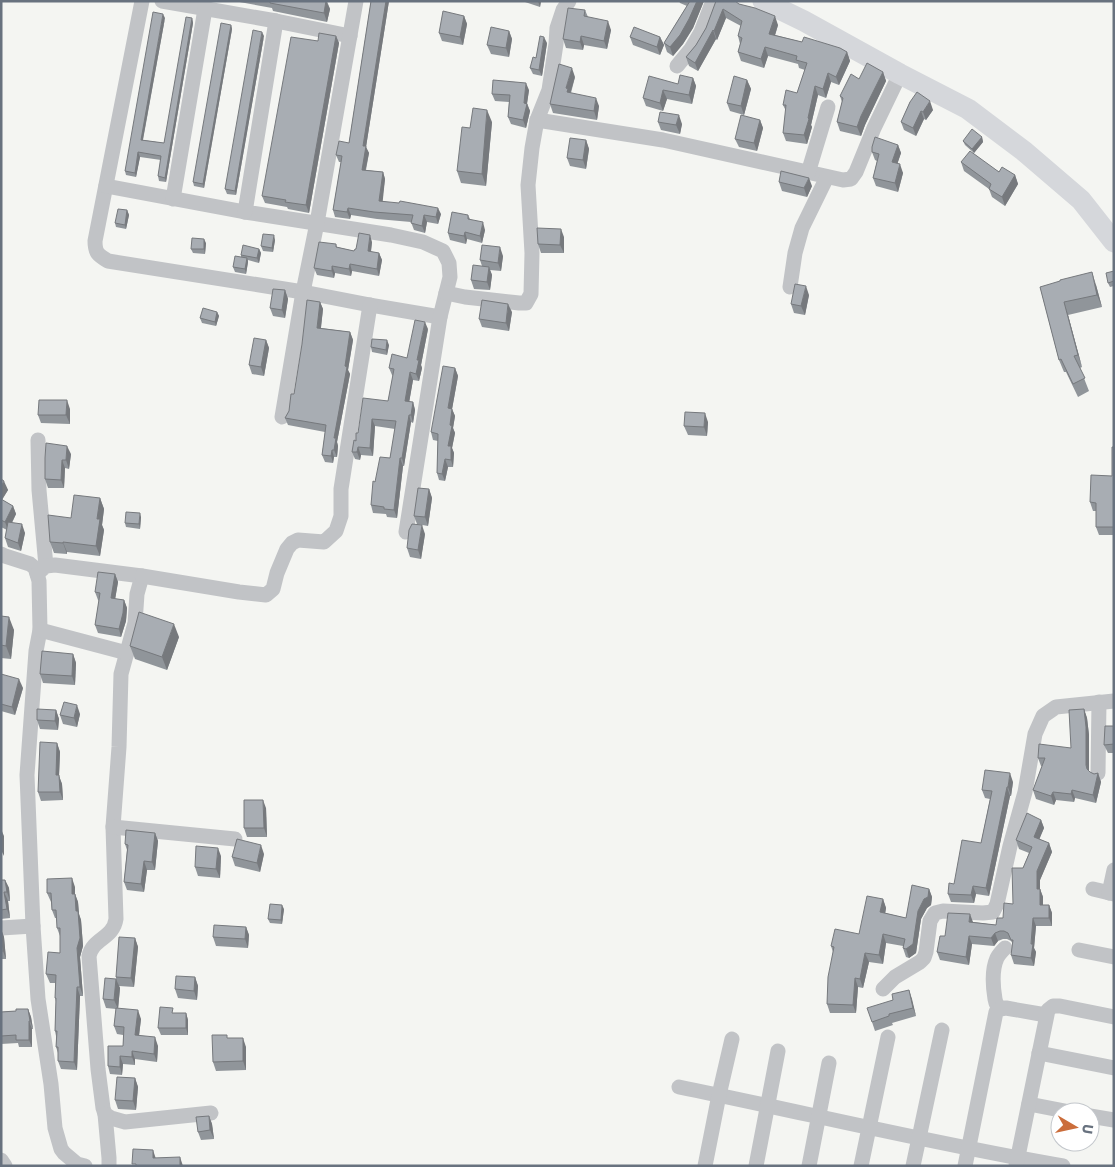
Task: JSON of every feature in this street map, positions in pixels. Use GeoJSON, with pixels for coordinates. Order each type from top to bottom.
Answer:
{"type":"FeatureCollection","features":[{"type":"Feature","properties":{"kind":"street"},"geometry":{"type":"LineString","coordinates":[[142,1],[95,241],[95,249],[100,256],[108,261],[304,292],[440,317]]}},
{"type":"Feature","properties":{"kind":"street"},"geometry":{"type":"LineString","coordinates":[[162,1],[350,36]]}},
{"type":"Feature","properties":{"kind":"street"},"geometry":{"type":"LineString","coordinates":[[282,417],[356,1]]}},
{"type":"Feature","properties":{"kind":"street"},"geometry":{"type":"LineString","coordinates":[[446,293],[465,297],[526,303],[530,294],[532,253],[528,185],[532,148],[538,120],[549,90],[557,28],[563,10],[569,1]]}},
{"type":"Feature","properties":{"kind":"street"},"geometry":{"type":"LineString","coordinates":[[677,66],[691,49],[701,32],[713,1]]}},
{"type":"Feature","properties":{"kind":"street"},"geometry":{"type":"LineString","coordinates":[[763,1],[968,109],[1025,152],[1081,200],[1114,242]]}},
{"type":"Feature","properties":{"kind":"street"},"geometry":{"type":"LineString","coordinates":[[173,199],[205,8]]}},
{"type":"Feature","properties":{"kind":"street"},"geometry":{"type":"LineString","coordinates":[[245,212],[276,21]]}},
{"type":"Feature","properties":{"kind":"street"},"geometry":{"type":"LineString","coordinates":[[538,120],[663,140],[843,180],[851,178],[856,172],[874,128],[900,74]]}},
{"type":"Feature","properties":{"kind":"street"},"geometry":{"type":"LineString","coordinates":[[808,173],[828,107]]}},
{"type":"Feature","properties":{"kind":"street"},"geometry":{"type":"LineString","coordinates":[[790,287],[795,253],[802,228],[827,177]]}},
{"type":"Feature","properties":{"kind":"street"},"geometry":{"type":"LineString","coordinates":[[106,186],[423,242],[443,251],[450,263],[450,277],[440,317],[406,532]]}},
{"type":"Feature","properties":{"kind":"street"},"geometry":{"type":"LineString","coordinates":[[1,554],[42,570],[55,565],[266,595],[273,589],[277,573],[287,549],[292,544],[298,540],[324,542],[336,531],[341,516],[341,489],[370,305]]}},
{"type":"Feature","properties":{"kind":"street"},"geometry":{"type":"LineString","coordinates":[[38,440],[42,570],[39,581],[40,630],[36,650],[27,775],[33,926],[38,999],[51,1084],[55,1128],[64,1153],[77,1164],[85,1166]]}},
{"type":"Feature","properties":{"kind":"street"},"geometry":{"type":"LineString","coordinates":[[109,1166],[110,1158],[98,1069],[89,956],[91,950],[112,931],[116,919],[113,827],[119,747],[121,674],[135,623],[137,594],[142,576]]}},
{"type":"Feature","properties":{"kind":"street"},"geometry":{"type":"LineString","coordinates":[[40,630],[127,653]]}},
{"type":"Feature","properties":{"kind":"street"},"geometry":{"type":"LineString","coordinates":[[883,989],[896,977],[924,958],[930,921],[935,914],[943,911],[993,912],[997,904],[1024,792],[1035,734],[1043,716],[1056,706],[1107,702],[1098,773]]}},
{"type":"Feature","properties":{"kind":"street"},"geometry":{"type":"LineString","coordinates":[[113,827],[235,839]]}},
{"type":"Feature","properties":{"kind":"street"},"geometry":{"type":"LineString","coordinates":[[1092,889],[1111,893],[1114,870]]}},
{"type":"Feature","properties":{"kind":"street"},"geometry":{"type":"LineString","coordinates":[[1,928],[33,926]]}},
{"type":"Feature","properties":{"kind":"street"},"geometry":{"type":"LineString","coordinates":[[1000,1009],[995,999],[994,972],[998,955],[1005,948]]}},
{"type":"Feature","properties":{"kind":"street"},"geometry":{"type":"LineString","coordinates":[[1079,950],[1114,957]]}},
{"type":"Feature","properties":{"kind":"street"},"geometry":{"type":"LineString","coordinates":[[1017,1162],[1048,1010],[1053,1006],[1060,1006],[1114,1017]]}},
{"type":"Feature","properties":{"kind":"street"},"geometry":{"type":"LineString","coordinates":[[965,1166],[996,1012],[1006,1008],[1046,1015]]}},
{"type":"Feature","properties":{"kind":"street"},"geometry":{"type":"LineString","coordinates":[[913,1166],[942,1030]]}},
{"type":"Feature","properties":{"kind":"street"},"geometry":{"type":"LineString","coordinates":[[861,1166],[888,1037]]}},
{"type":"Feature","properties":{"kind":"street"},"geometry":{"type":"LineString","coordinates":[[705,1166],[732,1039]]}},
{"type":"Feature","properties":{"kind":"street"},"geometry":{"type":"LineString","coordinates":[[756,1166],[778,1051]]}},
{"type":"Feature","properties":{"kind":"street"},"geometry":{"type":"LineString","coordinates":[[1039,1053],[1114,1068]]}},
{"type":"Feature","properties":{"kind":"street"},"geometry":{"type":"LineString","coordinates":[[809,1166],[829,1063]]}},
{"type":"Feature","properties":{"kind":"street"},"geometry":{"type":"LineString","coordinates":[[679,1087],[969,1148],[1017,1162],[1063,1166]]}},
{"type":"Feature","properties":{"kind":"street"},"geometry":{"type":"LineString","coordinates":[[1029,1104],[1050,1108]]}},
{"type":"Feature","properties":{"kind":"street"},"geometry":{"type":"LineString","coordinates":[[105,1114],[125,1122],[211,1113]]}},
{"type":"Feature","properties":{"kind":"street"},"geometry":{"type":"LineString","coordinates":[[1100,1118],[1114,1120]]}},
{"type":"Feature","properties":{"kind":"street"},"geometry":{"type":"LineString","coordinates":[[1,1160],[5,1166]]}},
{"type":"Feature","properties":{"kind":"building"},"geometry":{"type":"Polygon","coordinates":[[[270,1],[326,1],[324,13],[270,3],[270,1]]]}},
{"type":"Feature","properties":{"kind":"building"},"geometry":{"type":"Polygon","coordinates":[[[371,1],[386,1],[363,146],[366,146],[362,170],[383,172],[379,201],[399,203],[400,201],[438,208],[436,217],[424,215],[422,226],[411,223],[413,215],[348,208],[347,212],[333,210],[342,156],[336,155],[339,141],[349,143],[371,1]]]}},
{"type":"Feature","properties":{"kind":"building"},"geometry":{"type":"Polygon","coordinates":[[[690,1],[697,1],[680,35],[670,47],[664,43],[690,1]]]}},
{"type":"Feature","properties":{"kind":"building"},"geometry":{"type":"Polygon","coordinates":[[[716,1],[735,1],[775,16],[769,34],[802,42],[804,37],[847,52],[836,77],[828,73],[823,89],[815,86],[804,135],[783,133],[786,105],[783,105],[786,90],[797,93],[807,63],[796,60],[797,56],[765,47],[761,59],[738,52],[742,38],[738,36],[742,21],[723,9],[714,31],[695,63],[686,57],[706,28],[716,1]]]}},
{"type":"Feature","properties":{"kind":"building"},"geometry":{"type":"Polygon","coordinates":[[[568,8],[585,10],[584,16],[608,21],[604,41],[581,36],[580,42],[563,39],[568,8]]]}},
{"type":"Feature","properties":{"kind":"building"},"geometry":{"type":"Polygon","coordinates":[[[443,11],[464,16],[460,37],[439,33],[443,11]]]}},
{"type":"Feature","properties":{"kind":"building"},"geometry":{"type":"Polygon","coordinates":[[[153,12],[163,14],[141,140],[164,143],[186,17],[192,18],[165,178],[158,176],[161,156],[138,152],[135,173],[125,171],[153,12]]]}},
{"type":"Feature","properties":{"kind":"building"},"geometry":{"type":"Polygon","coordinates":[[[221,23],[231,25],[203,184],[193,182],[221,23]]]}},
{"type":"Feature","properties":{"kind":"building"},"geometry":{"type":"Polygon","coordinates":[[[491,27],[509,31],[506,48],[487,45],[491,27]]]}},
{"type":"Feature","properties":{"kind":"building"},"geometry":{"type":"Polygon","coordinates":[[[634,27],[660,37],[657,47],[630,37],[634,27]]]}},
{"type":"Feature","properties":{"kind":"building"},"geometry":{"type":"Polygon","coordinates":[[[253,30],[262,32],[235,191],[225,189],[253,30]]]}},
{"type":"Feature","properties":{"kind":"building"},"geometry":{"type":"Polygon","coordinates":[[[319,33],[336,36],[306,205],[262,196],[291,37],[318,41],[319,33]]]}},
{"type":"Feature","properties":{"kind":"building"},"geometry":{"type":"Polygon","coordinates":[[[540,36],[544,37],[539,70],[530,68],[533,57],[536,58],[540,36]]]}},
{"type":"Feature","properties":{"kind":"building"},"geometry":{"type":"Polygon","coordinates":[[[867,63],[883,72],[857,127],[837,122],[843,98],[840,96],[851,74],[859,79],[867,63]]]}},
{"type":"Feature","properties":{"kind":"building"},"geometry":{"type":"Polygon","coordinates":[[[559,64],[572,68],[566,88],[568,89],[567,92],[596,98],[594,111],[550,104],[559,64]]]}},
{"type":"Feature","properties":{"kind":"building"},"geometry":{"type":"Polygon","coordinates":[[[680,75],[693,78],[689,95],[663,90],[660,103],[643,98],[649,76],[678,84],[680,75]]]}},
{"type":"Feature","properties":{"kind":"building"},"geometry":{"type":"Polygon","coordinates":[[[734,76],[747,80],[741,106],[727,103],[734,76]]]}},
{"type":"Feature","properties":{"kind":"building"},"geometry":{"type":"Polygon","coordinates":[[[493,80],[526,83],[524,103],[527,104],[523,120],[508,117],[510,95],[492,94],[493,80]]]}},
{"type":"Feature","properties":{"kind":"building"},"geometry":{"type":"Polygon","coordinates":[[[917,92],[930,101],[923,112],[921,111],[913,128],[901,122],[917,92]]]}},
{"type":"Feature","properties":{"kind":"building"},"geometry":{"type":"Polygon","coordinates":[[[473,108],[487,110],[482,174],[457,171],[462,127],[470,128],[473,108]]]}},
{"type":"Feature","properties":{"kind":"building"},"geometry":{"type":"Polygon","coordinates":[[[660,112],[679,115],[676,125],[658,122],[660,112]]]}},
{"type":"Feature","properties":{"kind":"building"},"geometry":{"type":"Polygon","coordinates":[[[741,115],[760,120],[754,143],[735,139],[741,115]]]}},
{"type":"Feature","properties":{"kind":"building"},"geometry":{"type":"Polygon","coordinates":[[[972,129],[982,137],[972,149],[963,141],[972,129]]]}},
{"type":"Feature","properties":{"kind":"building"},"geometry":{"type":"Polygon","coordinates":[[[875,137],[898,145],[892,162],[900,164],[895,183],[873,178],[879,154],[872,152],[875,137]]]}},
{"type":"Feature","properties":{"kind":"building"},"geometry":{"type":"Polygon","coordinates":[[[570,138],[586,140],[583,160],[567,158],[570,138]]]}},
{"type":"Feature","properties":{"kind":"building"},"geometry":{"type":"Polygon","coordinates":[[[970,151],[999,172],[1002,167],[1015,175],[1002,197],[989,189],[991,184],[961,162],[970,151]]]}},
{"type":"Feature","properties":{"kind":"building"},"geometry":{"type":"Polygon","coordinates":[[[781,171],[809,178],[804,188],[779,182],[781,171]]]}},
{"type":"Feature","properties":{"kind":"building"},"geometry":{"type":"Polygon","coordinates":[[[118,209],[127,210],[125,225],[115,223],[118,209]]]}},
{"type":"Feature","properties":{"kind":"building"},"geometry":{"type":"Polygon","coordinates":[[[452,212],[468,215],[468,219],[483,222],[480,236],[465,232],[464,236],[448,233],[452,212]]]}},
{"type":"Feature","properties":{"kind":"building"},"geometry":{"type":"Polygon","coordinates":[[[537,228],[561,229],[560,245],[538,244],[537,228]]]}},
{"type":"Feature","properties":{"kind":"building"},"geometry":{"type":"Polygon","coordinates":[[[359,233],[370,235],[368,251],[379,253],[377,269],[350,264],[349,269],[332,266],[332,271],[314,268],[319,242],[336,244],[336,247],[354,251],[359,233]]]}},
{"type":"Feature","properties":{"kind":"building"},"geometry":{"type":"Polygon","coordinates":[[[263,234],[274,235],[272,248],[261,246],[263,234]]]}},
{"type":"Feature","properties":{"kind":"building"},"geometry":{"type":"Polygon","coordinates":[[[192,238],[204,239],[204,249],[191,249],[192,238]]]}},
{"type":"Feature","properties":{"kind":"building"},"geometry":{"type":"Polygon","coordinates":[[[243,245],[259,249],[257,258],[241,255],[243,245]]]}},
{"type":"Feature","properties":{"kind":"building"},"geometry":{"type":"Polygon","coordinates":[[[482,245],[500,247],[498,263],[480,260],[482,245]]]}},
{"type":"Feature","properties":{"kind":"building"},"geometry":{"type":"Polygon","coordinates":[[[235,256],[247,258],[245,269],[233,267],[235,256]]]}},
{"type":"Feature","properties":{"kind":"building"},"geometry":{"type":"Polygon","coordinates":[[[473,265],[489,267],[487,282],[471,280],[473,265]]]}},
{"type":"Feature","properties":{"kind":"building"},"geometry":{"type":"Polygon","coordinates":[[[1114,271],[1114,281],[1108,283],[1106,273],[1114,271]]]}},
{"type":"Feature","properties":{"kind":"building"},"geometry":{"type":"Polygon","coordinates":[[[1092,272],[1097,295],[1064,302],[1078,355],[1074,356],[1085,378],[1073,384],[1061,359],[1059,360],[1040,287],[1092,272]]]}},
{"type":"Feature","properties":{"kind":"building"},"geometry":{"type":"Polygon","coordinates":[[[795,284],[806,286],[801,306],[791,304],[795,284]]]}},
{"type":"Feature","properties":{"kind":"building"},"geometry":{"type":"Polygon","coordinates":[[[273,289],[285,290],[282,310],[270,308],[273,289]]]}},
{"type":"Feature","properties":{"kind":"building"},"geometry":{"type":"Polygon","coordinates":[[[307,300],[320,302],[317,328],[350,332],[345,366],[347,367],[334,438],[336,438],[334,450],[332,450],[331,456],[322,455],[326,425],[285,418],[289,411],[291,394],[294,394],[307,300]]]}},
{"type":"Feature","properties":{"kind":"building"},"geometry":{"type":"Polygon","coordinates":[[[482,300],[508,304],[506,323],[479,319],[482,300]]]}},
{"type":"Feature","properties":{"kind":"building"},"geometry":{"type":"Polygon","coordinates":[[[203,308],[217,312],[215,322],[200,318],[203,308]]]}},
{"type":"Feature","properties":{"kind":"building"},"geometry":{"type":"Polygon","coordinates":[[[415,320],[425,322],[416,374],[410,372],[405,401],[413,402],[411,415],[409,415],[402,458],[400,458],[394,510],[384,509],[384,507],[371,505],[373,481],[375,482],[380,457],[390,458],[396,421],[372,419],[370,448],[358,447],[357,452],[352,452],[354,440],[356,441],[356,433],[358,433],[363,398],[388,401],[394,369],[389,368],[392,354],[407,358],[415,320]]]}},
{"type":"Feature","properties":{"kind":"building"},"geometry":{"type":"Polygon","coordinates":[[[254,338],[266,340],[261,367],[249,365],[254,338]]]}},
{"type":"Feature","properties":{"kind":"building"},"geometry":{"type":"Polygon","coordinates":[[[372,339],[387,340],[386,350],[371,347],[372,339]]]}},
{"type":"Feature","properties":{"kind":"building"},"geometry":{"type":"Polygon","coordinates":[[[443,366],[455,368],[448,408],[452,409],[450,425],[452,426],[448,446],[451,446],[451,460],[445,459],[442,474],[437,473],[438,434],[431,432],[443,366]]]}},
{"type":"Feature","properties":{"kind":"building"},"geometry":{"type":"Polygon","coordinates":[[[39,400],[67,400],[66,415],[38,415],[39,400]]]}},
{"type":"Feature","properties":{"kind":"building"},"geometry":{"type":"Polygon","coordinates":[[[685,412],[705,413],[704,427],[684,426],[685,412]]]}},
{"type":"Feature","properties":{"kind":"building"},"geometry":{"type":"Polygon","coordinates":[[[46,443],[67,446],[66,460],[62,460],[61,480],[45,479],[46,443]]]}},
{"type":"Feature","properties":{"kind":"building"},"geometry":{"type":"Polygon","coordinates":[[[1112,447],[1114,447],[1114,527],[1096,527],[1096,503],[1090,502],[1091,475],[1112,476],[1112,447]]]}},
{"type":"Feature","properties":{"kind":"building"},"geometry":{"type":"Polygon","coordinates":[[[418,488],[429,489],[425,517],[414,516],[418,488]]]}},
{"type":"Feature","properties":{"kind":"building"},"geometry":{"type":"Polygon","coordinates":[[[74,495],[100,498],[97,519],[100,519],[96,546],[50,542],[48,515],[71,518],[74,495]]]}},
{"type":"Feature","properties":{"kind":"building"},"geometry":{"type":"Polygon","coordinates":[[[1,499],[13,506],[5,522],[1,520],[1,499]]]}},
{"type":"Feature","properties":{"kind":"building"},"geometry":{"type":"Polygon","coordinates":[[[126,512],[140,513],[139,524],[125,523],[126,512]]]}},
{"type":"Feature","properties":{"kind":"building"},"geometry":{"type":"Polygon","coordinates":[[[8,522],[22,524],[18,543],[5,538],[8,522]]]}},
{"type":"Feature","properties":{"kind":"building"},"geometry":{"type":"Polygon","coordinates":[[[412,524],[422,525],[418,550],[407,548],[409,530],[412,524]]]}},
{"type":"Feature","properties":{"kind":"building"},"geometry":{"type":"Polygon","coordinates":[[[98,572],[115,574],[111,598],[124,600],[119,629],[95,625],[100,593],[95,592],[98,572]]]}},
{"type":"Feature","properties":{"kind":"building"},"geometry":{"type":"Polygon","coordinates":[[[139,612],[174,624],[162,657],[130,646],[139,612]]]}},
{"type":"Feature","properties":{"kind":"building"},"geometry":{"type":"Polygon","coordinates":[[[1,616],[9,617],[6,646],[1,645],[1,616]]]}},
{"type":"Feature","properties":{"kind":"building"},"geometry":{"type":"Polygon","coordinates":[[[42,651],[73,654],[72,676],[40,674],[42,651]]]}},
{"type":"Feature","properties":{"kind":"building"},"geometry":{"type":"Polygon","coordinates":[[[1,674],[19,679],[12,707],[1,704],[1,674]]]}},
{"type":"Feature","properties":{"kind":"building"},"geometry":{"type":"Polygon","coordinates":[[[64,702],[77,705],[74,718],[60,715],[64,702]]]}},
{"type":"Feature","properties":{"kind":"building"},"geometry":{"type":"Polygon","coordinates":[[[37,709],[56,710],[55,721],[37,720],[37,709]]]}},
{"type":"Feature","properties":{"kind":"building"},"geometry":{"type":"Polygon","coordinates":[[[1084,709],[1086,765],[1090,772],[1098,773],[1093,795],[1072,790],[1071,794],[1053,792],[1051,796],[1033,790],[1045,758],[1038,758],[1039,744],[1071,748],[1069,710],[1084,709]]]}},
{"type":"Feature","properties":{"kind":"building"},"geometry":{"type":"Polygon","coordinates":[[[1105,726],[1114,726],[1114,744],[1104,745],[1105,726]]]}},
{"type":"Feature","properties":{"kind":"building"},"geometry":{"type":"Polygon","coordinates":[[[40,742],[57,743],[56,775],[59,775],[60,792],[38,792],[40,742]]]}},
{"type":"Feature","properties":{"kind":"building"},"geometry":{"type":"Polygon","coordinates":[[[985,770],[1010,773],[986,888],[973,886],[971,895],[948,894],[949,883],[954,884],[962,840],[981,843],[992,791],[982,790],[985,770]]]}},
{"type":"Feature","properties":{"kind":"building"},"geometry":{"type":"Polygon","coordinates":[[[244,800],[263,800],[264,828],[244,828],[244,800]]]}},
{"type":"Feature","properties":{"kind":"building"},"geometry":{"type":"Polygon","coordinates":[[[1027,813],[1041,820],[1034,837],[1049,843],[1037,871],[1037,889],[1040,889],[1040,905],[1049,905],[1049,918],[1033,918],[1031,958],[1011,955],[1013,940],[1004,931],[995,933],[991,938],[969,936],[966,957],[937,952],[940,936],[945,936],[948,913],[970,914],[969,922],[996,925],[997,918],[1003,918],[1004,903],[1013,904],[1012,868],[1023,868],[1032,847],[1016,840],[1027,813]]]}},
{"type":"Feature","properties":{"kind":"building"},"geometry":{"type":"Polygon","coordinates":[[[126,830],[155,833],[152,862],[144,861],[141,884],[124,882],[128,845],[125,844],[126,830]]]}},
{"type":"Feature","properties":{"kind":"building"},"geometry":{"type":"Polygon","coordinates":[[[237,839],[261,845],[257,863],[232,857],[237,839]]]}},
{"type":"Feature","properties":{"kind":"building"},"geometry":{"type":"Polygon","coordinates":[[[196,846],[218,848],[216,869],[195,867],[196,846]]]}},
{"type":"Feature","properties":{"kind":"building"},"geometry":{"type":"Polygon","coordinates":[[[72,878],[72,894],[75,894],[80,938],[77,948],[80,987],[77,987],[74,1062],[58,1061],[58,1047],[56,1047],[57,1031],[55,1031],[56,975],[46,974],[48,952],[60,953],[60,928],[57,928],[56,910],[52,910],[51,893],[47,893],[47,879],[72,878]]]}},
{"type":"Feature","properties":{"kind":"building"},"geometry":{"type":"Polygon","coordinates":[[[1,880],[5,880],[7,892],[4,892],[7,909],[1,910],[1,880]]]}},
{"type":"Feature","properties":{"kind":"building"},"geometry":{"type":"Polygon","coordinates":[[[912,885],[929,889],[928,897],[924,899],[918,911],[913,944],[906,949],[903,948],[905,939],[883,934],[879,955],[865,953],[860,979],[855,978],[853,1005],[827,1004],[828,977],[834,947],[831,946],[835,929],[859,934],[867,896],[883,899],[880,912],[906,918],[912,885]]]}},
{"type":"Feature","properties":{"kind":"building"},"geometry":{"type":"Polygon","coordinates":[[[270,904],[282,905],[281,920],[268,919],[270,904]]]}},
{"type":"Feature","properties":{"kind":"building"},"geometry":{"type":"Polygon","coordinates":[[[214,925],[246,927],[245,939],[213,937],[214,925]]]}},
{"type":"Feature","properties":{"kind":"building"},"geometry":{"type":"Polygon","coordinates":[[[1,931],[3,951],[1,951],[1,931]]]}},
{"type":"Feature","properties":{"kind":"building"},"geometry":{"type":"Polygon","coordinates":[[[119,937],[135,938],[131,978],[116,977],[119,937]]]}},
{"type":"Feature","properties":{"kind":"building"},"geometry":{"type":"Polygon","coordinates":[[[176,976],[195,977],[194,991],[175,989],[176,976]]]}},
{"type":"Feature","properties":{"kind":"building"},"geometry":{"type":"Polygon","coordinates":[[[105,978],[116,979],[114,1000],[103,999],[105,978]]]}},
{"type":"Feature","properties":{"kind":"building"},"geometry":{"type":"Polygon","coordinates":[[[909,990],[913,1008],[889,1014],[889,1016],[872,1022],[867,1008],[893,1000],[892,994],[909,990]]]}},
{"type":"Feature","properties":{"kind":"building"},"geometry":{"type":"Polygon","coordinates":[[[160,1007],[173,1008],[172,1013],[186,1013],[186,1028],[158,1028],[160,1007]]]}},
{"type":"Feature","properties":{"kind":"building"},"geometry":{"type":"Polygon","coordinates":[[[116,1008],[138,1010],[135,1035],[155,1037],[154,1054],[132,1051],[132,1057],[120,1056],[120,1067],[108,1066],[108,1046],[123,1046],[124,1027],[114,1026],[116,1008]]]}},
{"type":"Feature","properties":{"kind":"building"},"geometry":{"type":"Polygon","coordinates":[[[16,1009],[28,1009],[30,1021],[29,1040],[16,1040],[16,1035],[1,1036],[1,1012],[16,1011],[16,1009]]]}},
{"type":"Feature","properties":{"kind":"building"},"geometry":{"type":"Polygon","coordinates":[[[212,1035],[227,1035],[227,1038],[243,1038],[243,1061],[213,1062],[212,1035]]]}},
{"type":"Feature","properties":{"kind":"building"},"geometry":{"type":"Polygon","coordinates":[[[117,1077],[135,1078],[133,1101],[115,1100],[117,1077]]]}},
{"type":"Feature","properties":{"kind":"building"},"geometry":{"type":"Polygon","coordinates":[[[209,1116],[210,1130],[198,1132],[196,1117],[209,1116]]]}},
{"type":"Feature","properties":{"kind":"building"},"geometry":{"type":"Polygon","coordinates":[[[133,1149],[153,1150],[153,1158],[180,1157],[180,1166],[136,1166],[136,1164],[132,1164],[133,1149]]]}}]}
